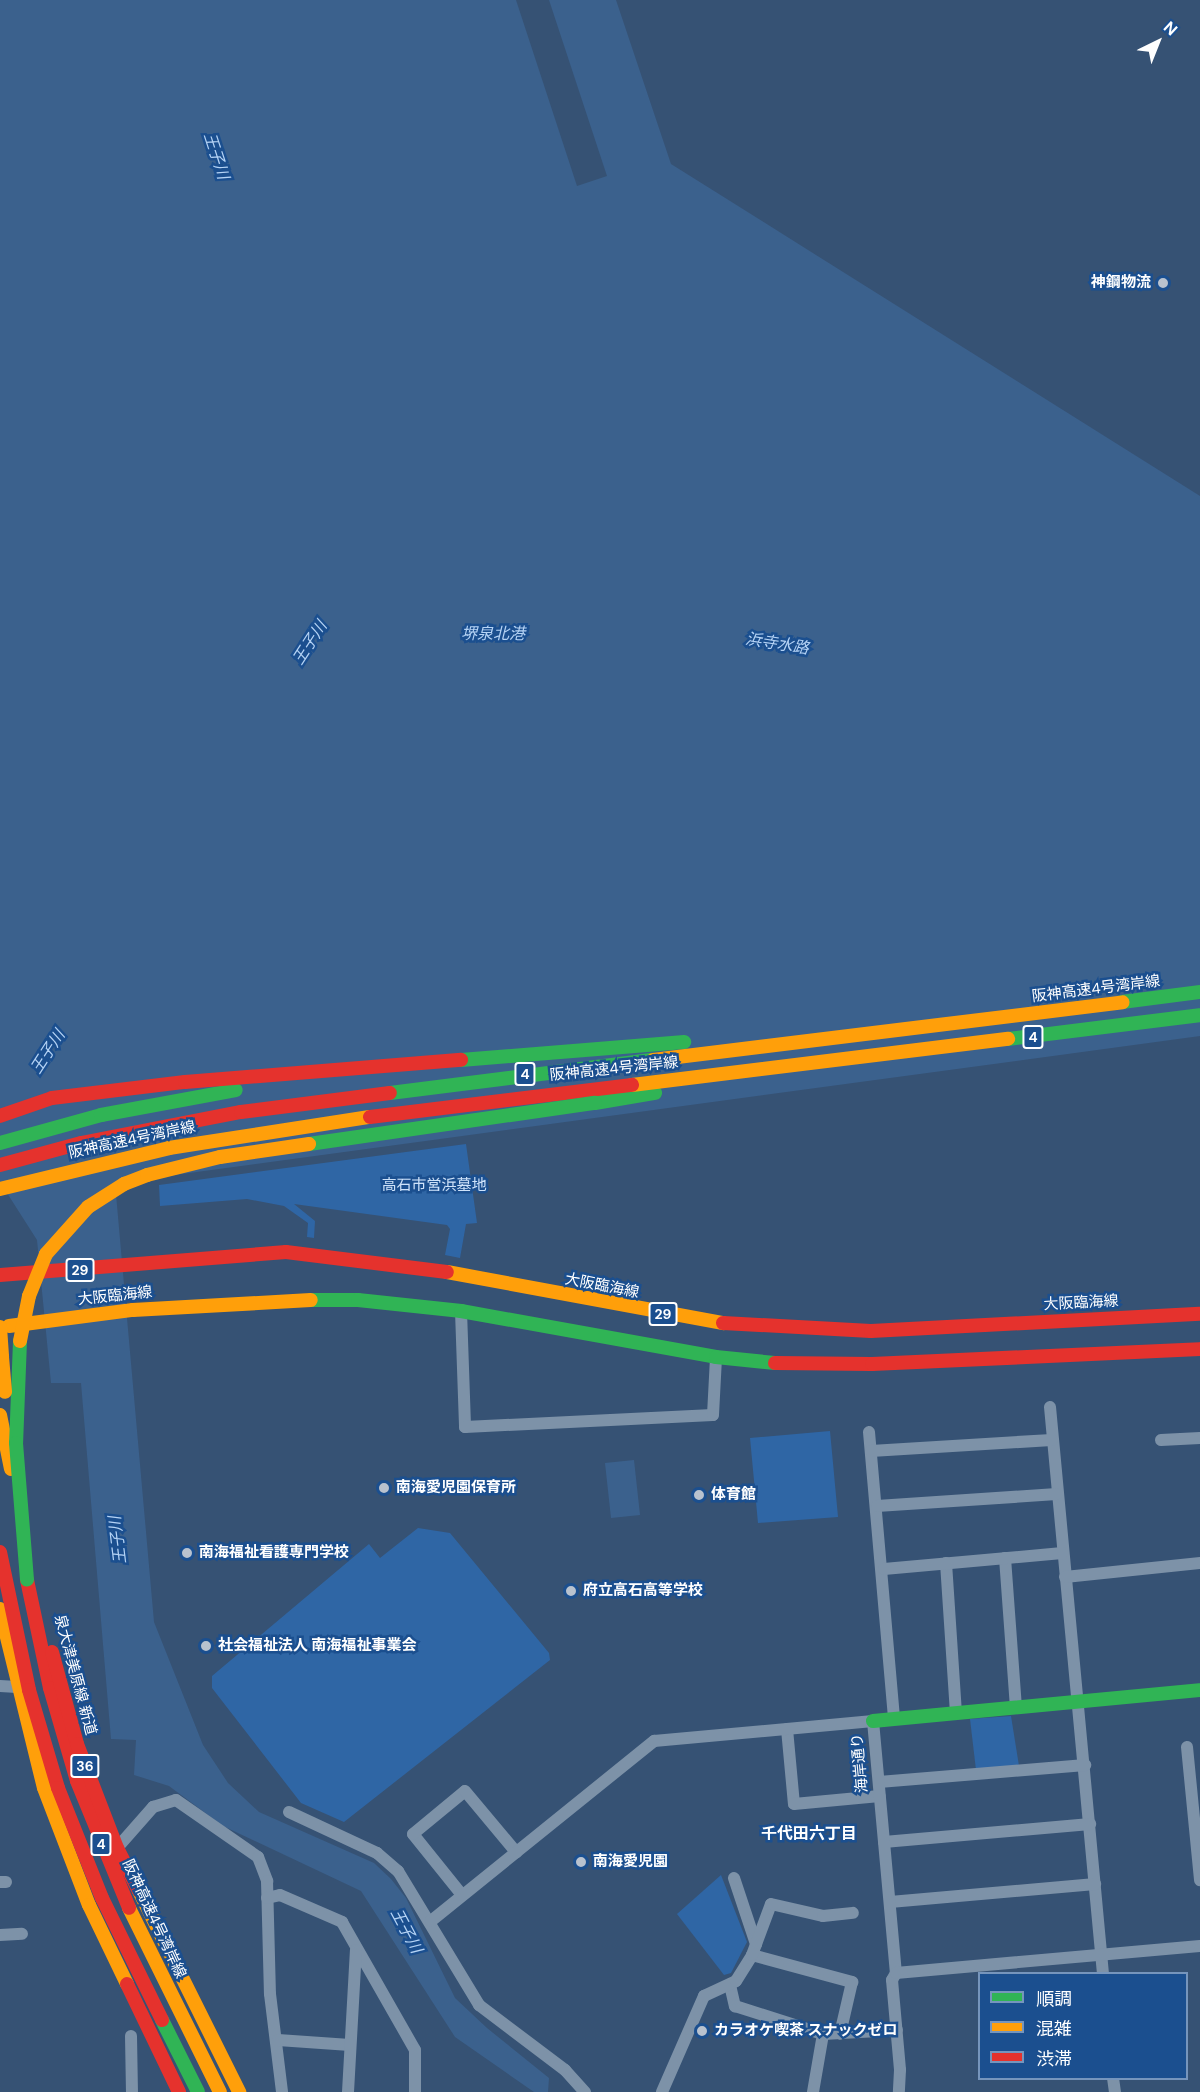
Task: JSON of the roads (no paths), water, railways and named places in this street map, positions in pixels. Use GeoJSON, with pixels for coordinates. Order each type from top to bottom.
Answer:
{"type":"FeatureCollection","features":[{"type":"Feature","properties":{"kind":"main road","name":"阪神高速4号湾岸線"},"geometry":{"type":"LineString","coordinates":[[0,1165],[81,1143],[242,1112],[1200,992]]}},
{"type":"Feature","properties":{"kind":"main road"},"geometry":{"type":"LineString","coordinates":[[0,1143],[101,1115],[229,1091],[432,1064],[605,1046],[727,1040],[1055,1011]]}},
{"type":"Feature","properties":{"kind":"main road","name":"阪神高速4号湾岸線"},"geometry":{"type":"LineString","coordinates":[[0,1189],[169,1148],[594,1086],[866,1059],[1200,1015]]}},
{"type":"Feature","properties":{"kind":"main road"},"geometry":{"type":"LineString","coordinates":[[27,1580],[15,1401],[24,1317],[46,1254],[71,1221],[106,1194],[147,1176],[230,1155],[595,1103],[866,1059]]}},
{"type":"Feature","properties":{"kind":"main road"},"geometry":{"type":"LineString","coordinates":[[0,1116],[35,1102],[91,1093],[229,1078],[432,1064]]}},
{"type":"Feature","properties":{"kind":"main road"},"geometry":{"type":"LineString","coordinates":[[0,1198],[169,1148]]}},
{"type":"Feature","properties":{"kind":"main road","name":"大阪臨海線"},"geometry":{"type":"LineString","coordinates":[[0,1275],[286,1252],[448,1272],[698,1321],[773,1328],[871,1331],[1200,1314]]}},
{"type":"Feature","properties":{"kind":"main road","name":"大阪臨海線"},"geometry":{"type":"LineString","coordinates":[[0,1327],[134,1310],[283,1300],[358,1300],[460,1311],[716,1357],[872,1364],[1200,1349]]}},
{"type":"Feature","properties":{"kind":"main road"},"geometry":{"type":"LineString","coordinates":[[0,1327],[14,1494],[27,1580]]}},
{"type":"Feature","properties":{"kind":"main road","name":"泉大津美原線 新道"},"geometry":{"type":"LineString","coordinates":[[0,1415],[44,1623],[77,1744],[117,1848],[239,2092]]}},
{"type":"Feature","properties":{"kind":"main road"},"geometry":{"type":"LineString","coordinates":[[0,1541],[6,1584]]}},
{"type":"Feature","properties":{"kind":"main road"},"geometry":{"type":"LineString","coordinates":[[0,1552],[6,1584]]}},
{"type":"Feature","properties":{"kind":"main road","name":"阪神高速4号湾岸線"},"geometry":{"type":"LineString","coordinates":[[27,1580],[51,1688],[77,1781],[122,1893],[220,2092]]}},
{"type":"Feature","properties":{"kind":"main road","name":"4"},"geometry":{"type":"LineString","coordinates":[[6,1584],[29,1690],[58,1788],[102,1898],[198,2092]]}},
{"type":"Feature","properties":{"kind":"main road"},"geometry":{"type":"LineString","coordinates":[[0,1609],[17,1687],[44,1788],[89,1905],[179,2092]]}},
{"type":"Feature","properties":{"kind":"main road","name":"海岸通り"},"geometry":{"type":"LineString","coordinates":[[873,1721],[1200,1690]]}},
{"type":"Feature","properties":{"kind":"street"},"geometry":{"type":"LineString","coordinates":[[460,1311],[465,1427],[713,1415],[716,1357]]}},
{"type":"Feature","properties":{"kind":"street"},"geometry":{"type":"LineString","coordinates":[[1050,1407],[1103,1972]]}},
{"type":"Feature","properties":{"kind":"street"},"geometry":{"type":"LineString","coordinates":[[868,1432],[884,1569],[894,1719]]}},
{"type":"Feature","properties":{"kind":"street"},"geometry":{"type":"LineString","coordinates":[[1161,1440],[1200,1438]]}},
{"type":"Feature","properties":{"kind":"street"},"geometry":{"type":"LineString","coordinates":[[871,1451],[1052,1440]]}},
{"type":"Feature","properties":{"kind":"street"},"geometry":{"type":"LineString","coordinates":[[877,1506],[1057,1494]]}},
{"type":"Feature","properties":{"kind":"street"},"geometry":{"type":"LineString","coordinates":[[884,1569],[1062,1553]]}},
{"type":"Feature","properties":{"kind":"street"},"geometry":{"type":"LineString","coordinates":[[1005,1558],[1016,1707]]}},
{"type":"Feature","properties":{"kind":"street"},"geometry":{"type":"LineString","coordinates":[[946,1563],[956,1712]]}},
{"type":"Feature","properties":{"kind":"street"},"geometry":{"type":"LineString","coordinates":[[1065,1577],[1200,1563]]}},
{"type":"Feature","properties":{"kind":"street"},"geometry":{"type":"LineString","coordinates":[[0,1686],[17,1687]]}},
{"type":"Feature","properties":{"kind":"street"},"geometry":{"type":"LineString","coordinates":[[431,1920],[654,1741],[873,1721]]}},
{"type":"Feature","properties":{"kind":"street","name":"海岸通り"},"geometry":{"type":"LineString","coordinates":[[873,1721],[896,1973],[892,1980],[897,2030],[899,2092]]}},
{"type":"Feature","properties":{"kind":"street"},"geometry":{"type":"LineString","coordinates":[[787,1729],[794,1804],[880,1796]]}},
{"type":"Feature","properties":{"kind":"street"},"geometry":{"type":"LineString","coordinates":[[1187,1747],[1197,1821],[1200,1880]]}},
{"type":"Feature","properties":{"kind":"street"},"geometry":{"type":"LineString","coordinates":[[879,1782],[1085,1765]]}},
{"type":"Feature","properties":{"kind":"street"},"geometry":{"type":"LineString","coordinates":[[462,1895],[413,1834],[465,1791],[516,1852]]}},
{"type":"Feature","properties":{"kind":"street"},"geometry":{"type":"LineString","coordinates":[[117,1848],[153,1807],[176,1800],[258,1857],[267,1881],[270,1994],[278,2040],[282,2092]]}},
{"type":"Feature","properties":{"kind":"street"},"geometry":{"type":"LineString","coordinates":[[289,1812],[377,1853],[409,1883],[431,1920],[464,1985],[479,2005],[565,2070],[585,2092]]}},
{"type":"Feature","properties":{"kind":"street"},"geometry":{"type":"LineString","coordinates":[[884,1842],[1090,1824]]}},
{"type":"Feature","properties":{"kind":"street"},"geometry":{"type":"LineString","coordinates":[[734,1878],[754,1950]]}},
{"type":"Feature","properties":{"kind":"street"},"geometry":{"type":"LineString","coordinates":[[890,1902],[1095,1884]]}},
{"type":"Feature","properties":{"kind":"street"},"geometry":{"type":"LineString","coordinates":[[267,1898],[280,1895],[342,1922],[415,2050],[415,2092]]}},
{"type":"Feature","properties":{"kind":"street"},"geometry":{"type":"LineString","coordinates":[[662,2092],[704,1996],[730,1985],[754,1950],[771,1904],[823,1916],[853,1913]]}},
{"type":"Feature","properties":{"kind":"street"},"geometry":{"type":"LineString","coordinates":[[0,1935],[22,1934]]}},
{"type":"Feature","properties":{"kind":"street"},"geometry":{"type":"LineString","coordinates":[[896,1973],[1200,1946]]}},
{"type":"Feature","properties":{"kind":"street"},"geometry":{"type":"LineString","coordinates":[[348,2092],[356,1949]]}},
{"type":"Feature","properties":{"kind":"street"},"geometry":{"type":"LineString","coordinates":[[754,1950],[852,1982],[840,2034]]}},
{"type":"Feature","properties":{"kind":"street"},"geometry":{"type":"LineString","coordinates":[[730,1985],[735,2006],[823,2034],[897,2030]]}},
{"type":"Feature","properties":{"kind":"street"},"geometry":{"type":"LineString","coordinates":[[813,2092],[823,2034]]}},
{"type":"Feature","properties":{"kind":"street"},"geometry":{"type":"LineString","coordinates":[[130,2036],[132,2092]]}},
{"type":"Feature","properties":{"kind":"street"},"geometry":{"type":"LineString","coordinates":[[278,2040],[350,2045]]}},
{"type":"Feature","properties":{"kind":"water","name":"堺泉北港"},"geometry":{"type":"Polygon","coordinates":[[[0,0],[616,0],[671,164],[1200,496],[1200,1036],[115,1183],[154,1622],[203,1745],[228,1783],[259,1812],[374,1863],[391,1879],[406,1898],[455,1998],[487,2028],[549,2078],[548,2092],[534,2092],[455,2037],[361,1891],[223,1826],[169,1786],[134,1775],[136,1740],[111,1739],[81,1383],[51,1383],[37,1240],[0,1182],[0,0]]]}},
{"type":"Feature","properties":{"kind":"water"},"geometry":{"type":"Polygon","coordinates":[[[634,1460],[640,1515],[611,1518],[605,1463],[634,1460]]]}},
{"type":"Feature","properties":{"kind":"place","name":"神鋼物流"},"geometry":{"type":"Point","coordinates":[1163,283]}},
{"type":"Feature","properties":{"kind":"place","name":"南海愛児園保育所"},"geometry":{"type":"Point","coordinates":[384,1488]}},
{"type":"Feature","properties":{"kind":"place","name":"体育館"},"geometry":{"type":"Point","coordinates":[699,1495]}},
{"type":"Feature","properties":{"kind":"place","name":"南海福祉看護専門学校"},"geometry":{"type":"Point","coordinates":[187,1553]}},
{"type":"Feature","properties":{"kind":"place","name":"府立高石高等学校"},"geometry":{"type":"Point","coordinates":[571,1591]}},
{"type":"Feature","properties":{"kind":"place","name":"社会福祉法人 南海福祉事業会"},"geometry":{"type":"Point","coordinates":[206,1646]}},
{"type":"Feature","properties":{"kind":"place","name":"南海愛児園"},"geometry":{"type":"Point","coordinates":[581,1862]}},
{"type":"Feature","properties":{"kind":"place","name":"カラオケ喫茶 スナックゼロ"},"geometry":{"type":"Point","coordinates":[702,2031]}},
{"type":"Feature","properties":{"kind":"district","name":"千代田六丁目"},"geometry":{"type":"Point","coordinates":[809,1834]}},
{"type":"Feature","properties":{"kind":"water label","name":"王子川"},"geometry":{"type":"Point","coordinates":[216,156]}},
{"type":"Feature","properties":{"kind":"water label","name":"王子川"},"geometry":{"type":"Point","coordinates":[310,643]}},
{"type":"Feature","properties":{"kind":"water label","name":"浜寺水路"},"geometry":{"type":"Point","coordinates":[777,644]}},
{"type":"Feature","properties":{"kind":"water label","name":"王子川"},"geometry":{"type":"Point","coordinates":[48,1052]}},
{"type":"Feature","properties":{"kind":"water label","name":"王子川"},"geometry":{"type":"Point","coordinates":[118,1540]}},
{"type":"Feature","properties":{"kind":"water label","name":"王子川"},"geometry":{"type":"Point","coordinates":[406,1931]}},
{"type":"Feature","properties":{"kind":"park label","name":"高石市営浜墓地"},"geometry":{"type":"Point","coordinates":[434,1186]}}]}
